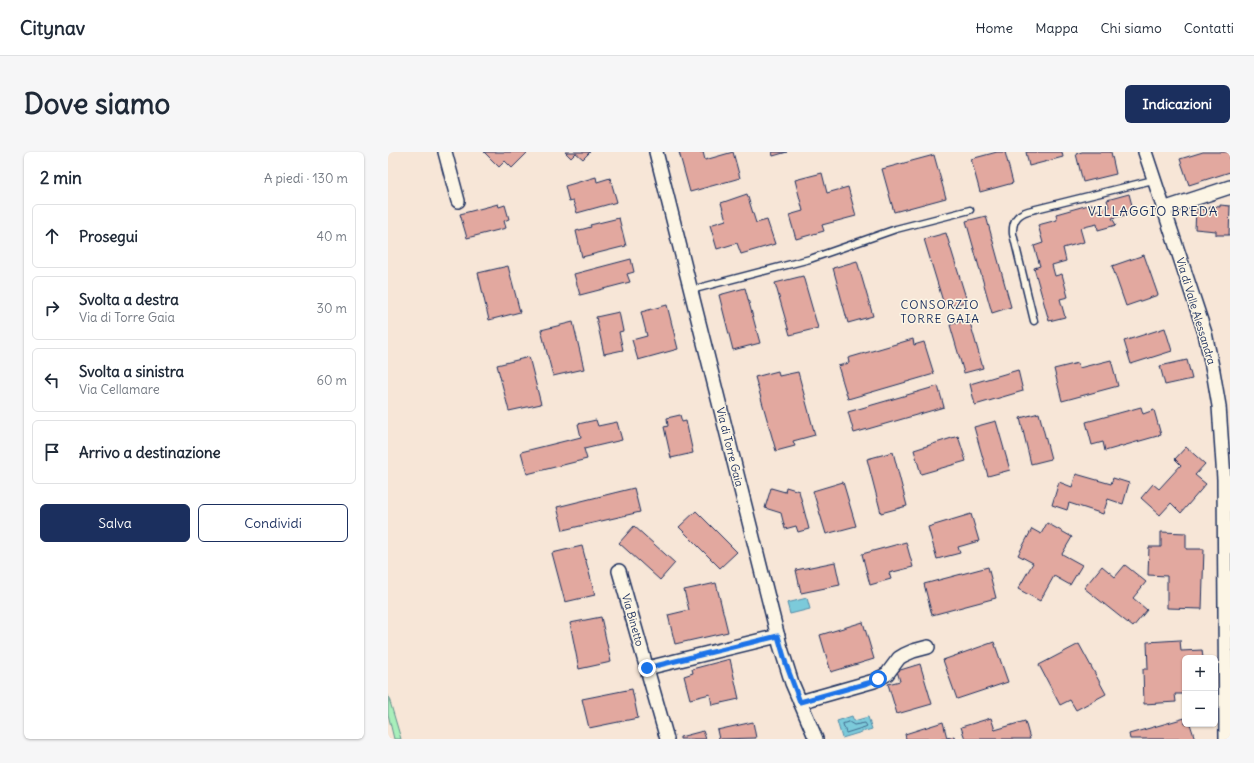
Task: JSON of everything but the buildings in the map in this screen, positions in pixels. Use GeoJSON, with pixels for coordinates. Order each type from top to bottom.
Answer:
{"type":"FeatureCollection","features":[{"type":"Feature","properties":{"kind":"street"},"geometry":{"type":"LineString","coordinates":[[445,152],[458,201]]}},
{"type":"Feature","properties":{"kind":"street","name":"Via di Torre Gaia"},"geometry":{"type":"LineString","coordinates":[[656,152],[778,636],[786,664],[800,702],[816,739]]}},
{"type":"Feature","properties":{"kind":"street","name":"Via di Valle Alessandra"},"geometry":{"type":"LineString","coordinates":[[1145,152],[1201,322],[1213,371],[1219,406],[1227,538],[1226,739]]}},
{"type":"Feature","properties":{"kind":"street"},"geometry":{"type":"LineString","coordinates":[[1164,209],[1230,187]]}},
{"type":"Feature","properties":{"kind":"street","name":"Via Binetto"},"geometry":{"type":"LineString","coordinates":[[619,571],[668,739]]}},
{"type":"Feature","properties":{"kind":"street"},"geometry":{"type":"LineString","coordinates":[[647,668],[778,636]]}},
{"type":"Feature","properties":{"kind":"street"},"geometry":{"type":"LineString","coordinates":[[800,702],[874,681],[887,674],[899,658],[913,651],[928,647]]}},
{"type":"Feature","properties":{"kind":"lane"},"geometry":{"type":"LineString","coordinates":[[1034,321],[1013,234],[1013,225],[1020,214],[1153,180]]}},
{"type":"Feature","properties":{"kind":"lane"},"geometry":{"type":"LineString","coordinates":[[691,290],[810,259],[896,229],[970,210]]}},
{"type":"Feature","properties":{"kind":"green space"},"geometry":{"type":"Polygon","coordinates":[[[388,695],[401,739],[394,739],[388,714],[388,695]]]}},
{"type":"Feature","properties":{"kind":"water"},"geometry":{"type":"Polygon","coordinates":[[[807,598],[810,609],[790,614],[787,603],[807,598]]]}},
{"type":"Feature","properties":{"kind":"water"},"geometry":{"type":"Polygon","coordinates":[[[852,716],[854,721],[868,717],[872,729],[842,738],[837,721],[852,716]]]}},
{"type":"Feature","properties":{"kind":"district","name":"VILLAGGIO BREDA"},"geometry":{"type":"Point","coordinates":[1153,211]}},
{"type":"Feature","properties":{"kind":"district","name":"CONSORZIO TORRE GAIA"},"geometry":{"type":"Point","coordinates":[940,311]}},
{"type":"Feature","properties":{"kind":"route"},"geometry":{"type":"LineString","coordinates":[[647,668],[778,636],[792,683],[800,702],[878,679]]}}]}
